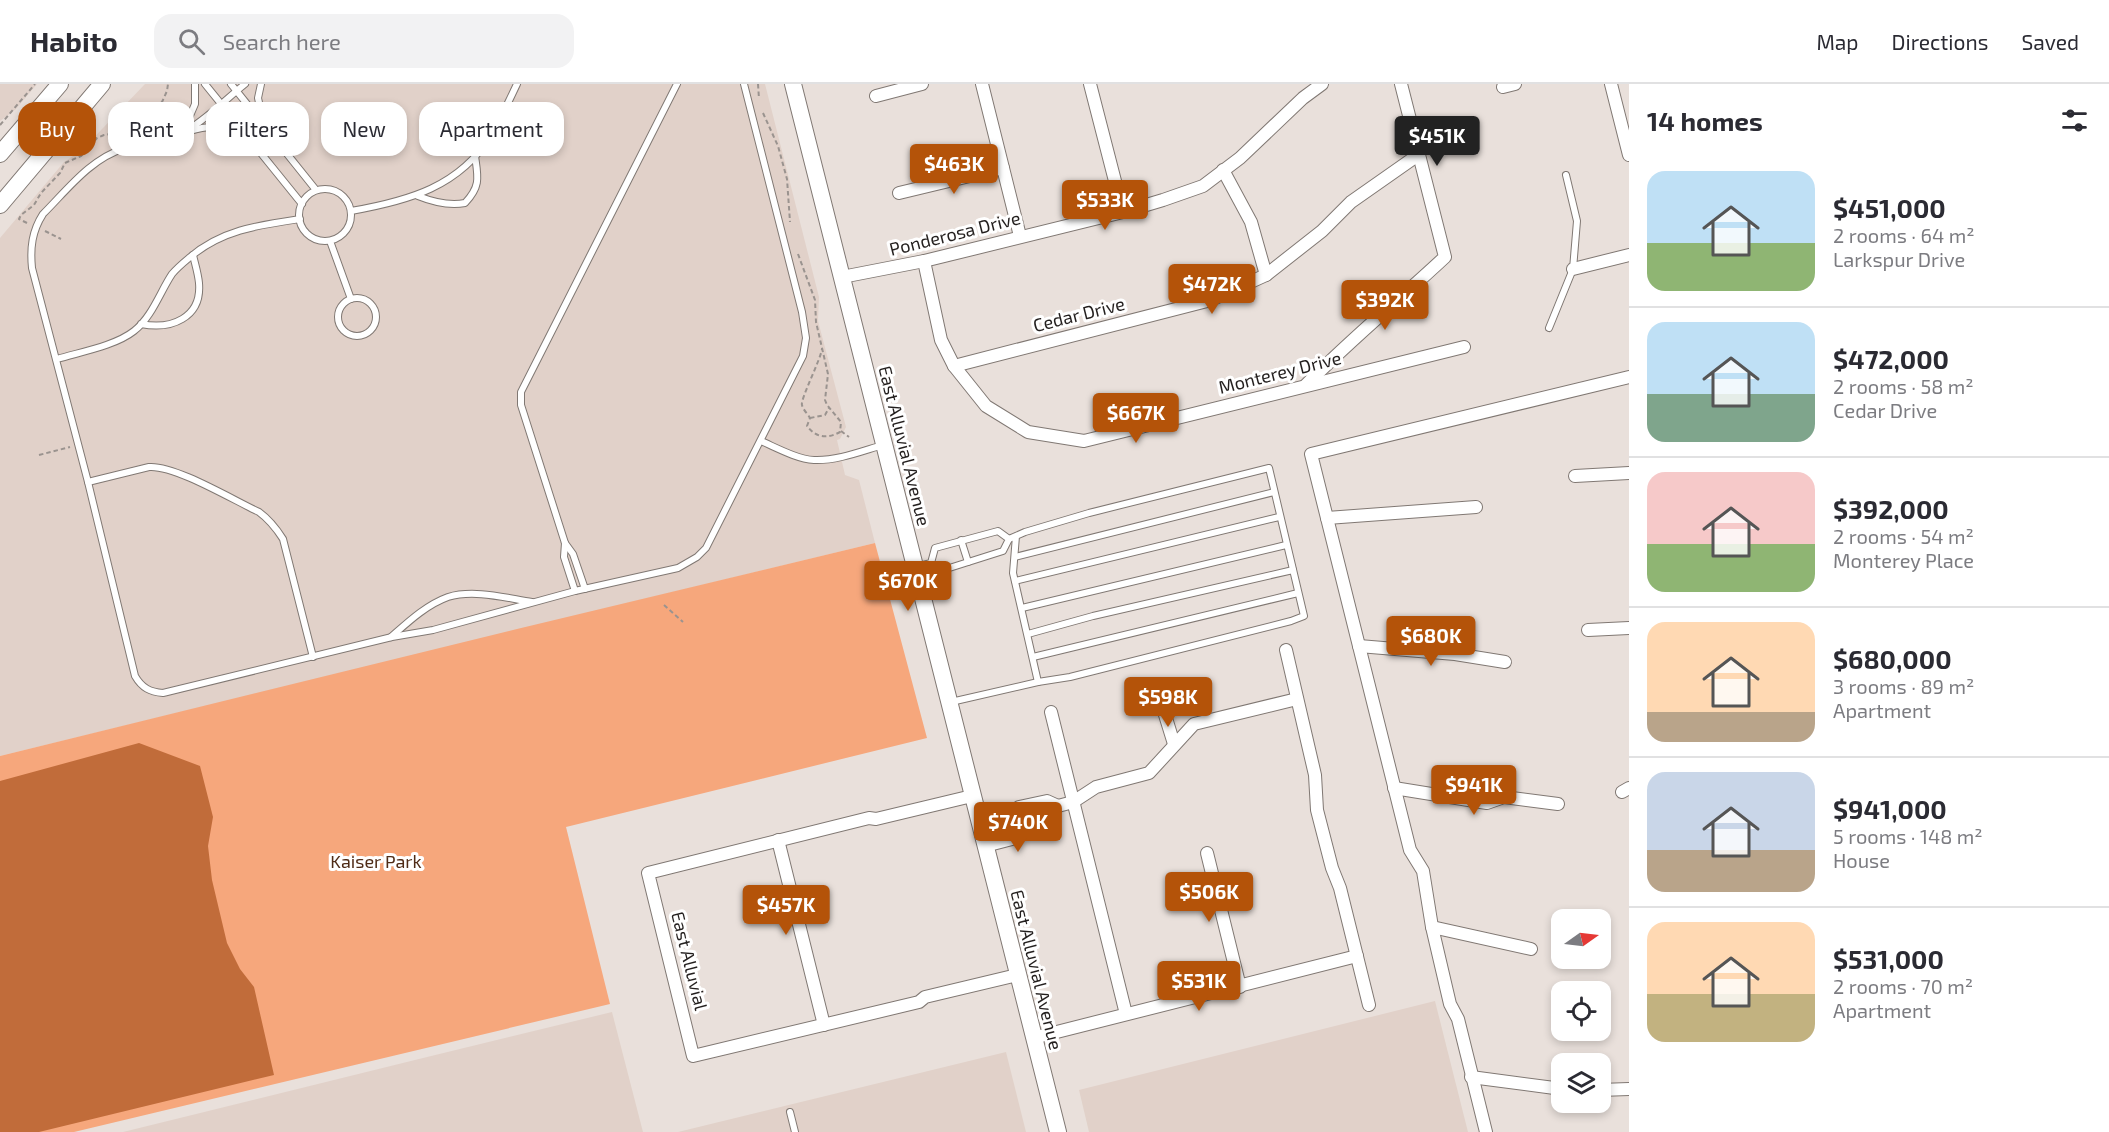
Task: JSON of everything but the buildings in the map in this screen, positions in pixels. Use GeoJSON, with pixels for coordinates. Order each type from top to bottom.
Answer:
{"type":"FeatureCollection","features":[{"type":"Feature","properties":{"kind":"main road"},"geometry":{"type":"LineString","coordinates":[[0,154],[60,84]]}},
{"type":"Feature","properties":{"kind":"main road"},"geometry":{"type":"LineString","coordinates":[[0,205],[102,84]]}},
{"type":"Feature","properties":{"kind":"main road","name":"East Alluvial Avenue"},"geometry":{"type":"LineString","coordinates":[[793,84],[1058,1132]]}},
{"type":"Feature","properties":{"kind":"street"},"geometry":{"type":"LineString","coordinates":[[876,96],[922,84]]}},
{"type":"Feature","properties":{"kind":"street"},"geometry":{"type":"LineString","coordinates":[[982,84],[1020,236]]}},
{"type":"Feature","properties":{"kind":"street"},"geometry":{"type":"LineString","coordinates":[[1090,84],[1122,212]]}},
{"type":"Feature","properties":{"kind":"street"},"geometry":{"type":"LineString","coordinates":[[1306,385],[1341,349],[1445,257],[1401,84]]}},
{"type":"Feature","properties":{"kind":"street"},"geometry":{"type":"LineString","coordinates":[[1611,84],[1629,155]]}},
{"type":"Feature","properties":{"kind":"street","name":"Ponderosa Drive"},"geometry":{"type":"LineString","coordinates":[[842,278],[924,261],[1122,212],[1203,186],[1314,86]]}},
{"type":"Feature","properties":{"kind":"street","name":"Cedar Drive"},"geometry":{"type":"LineString","coordinates":[[954,366],[1211,300],[1266,275],[1322,231],[1351,202],[1419,155]]}},
{"type":"Feature","properties":{"kind":"street"},"geometry":{"type":"LineString","coordinates":[[899,193],[1003,168]]}},
{"type":"Feature","properties":{"kind":"street"},"geometry":{"type":"LineString","coordinates":[[1223,170],[1251,222],[1266,275]]}},
{"type":"Feature","properties":{"kind":"street"},"geometry":{"type":"LineString","coordinates":[[1573,269],[1629,255]]}},
{"type":"Feature","properties":{"kind":"street","name":"Monterey Drive"},"geometry":{"type":"LineString","coordinates":[[924,261],[942,340],[954,366],[986,406],[1028,432],[1084,441],[1464,347]]}},
{"type":"Feature","properties":{"kind":"street"},"geometry":{"type":"LineString","coordinates":[[1486,1132],[1458,1019],[1450,1004],[1432,927],[1423,871],[1410,850],[1311,454],[1629,377]]}},
{"type":"Feature","properties":{"kind":"street"},"geometry":{"type":"LineString","coordinates":[[1575,476],[1629,473]]}},
{"type":"Feature","properties":{"kind":"street"},"geometry":{"type":"LineString","coordinates":[[1327,518],[1476,507]]}},
{"type":"Feature","properties":{"kind":"street"},"geometry":{"type":"LineString","coordinates":[[1588,630],[1629,628]]}},
{"type":"Feature","properties":{"kind":"street"},"geometry":{"type":"LineString","coordinates":[[1359,646],[1455,654],[1505,662]]}},
{"type":"Feature","properties":{"kind":"street"},"geometry":{"type":"LineString","coordinates":[[1286,650],[1315,775],[1317,810],[1332,868],[1340,888],[1369,1005]]}},
{"type":"Feature","properties":{"kind":"street"},"geometry":{"type":"LineString","coordinates":[[1156,689],[1174,744]]}},
{"type":"Feature","properties":{"kind":"street"},"geometry":{"type":"LineString","coordinates":[[1009,816],[1022,822],[1050,816],[1058,806],[1073,802],[1096,787],[1149,773],[1194,724],[1297,699]]}},
{"type":"Feature","properties":{"kind":"street"},"geometry":{"type":"LineString","coordinates":[[1051,712],[1126,1014]]}},
{"type":"Feature","properties":{"kind":"street"},"geometry":{"type":"LineString","coordinates":[[1394,788],[1487,803],[1504,797],[1558,804]]}},
{"type":"Feature","properties":{"kind":"street","name":"East Alluvial"},"geometry":{"type":"LineString","coordinates":[[972,796],[778,840],[648,873],[693,1056],[919,1002],[925,997],[1017,975]]}},
{"type":"Feature","properties":{"kind":"street"},"geometry":{"type":"LineString","coordinates":[[979,823],[1009,816],[1019,807],[1040,802],[1047,801],[1058,806]]}},
{"type":"Feature","properties":{"kind":"street"},"geometry":{"type":"LineString","coordinates":[[985,846],[1012,839],[1022,822]]}},
{"type":"Feature","properties":{"kind":"street"},"geometry":{"type":"LineString","coordinates":[[778,840],[824,1025]]}},
{"type":"Feature","properties":{"kind":"street"},"geometry":{"type":"LineString","coordinates":[[1208,853],[1240,987]]}},
{"type":"Feature","properties":{"kind":"street"},"geometry":{"type":"LineString","coordinates":[[1432,927],[1531,949]]}},
{"type":"Feature","properties":{"kind":"street"},"geometry":{"type":"LineString","coordinates":[[1034,1038],[1357,956]]}},
{"type":"Feature","properties":{"kind":"street"},"geometry":{"type":"LineString","coordinates":[[1471,1077],[1551,1088]]}},
{"type":"Feature","properties":{"kind":"street"},"geometry":{"type":"LineString","coordinates":[[1611,1090],[1629,1089]]}},
{"type":"Feature","properties":{"kind":"lane"},"geometry":{"type":"LineString","coordinates":[[194,107],[195,84]]}},
{"type":"Feature","properties":{"kind":"lane"},"geometry":{"type":"LineString","coordinates":[[205,84],[219,102]]}},
{"type":"Feature","properties":{"kind":"lane"},"geometry":{"type":"LineString","coordinates":[[231,84],[245,102]]}},
{"type":"Feature","properties":{"kind":"lane"},"geometry":{"type":"LineString","coordinates":[[223,102],[245,84]]}},
{"type":"Feature","properties":{"kind":"lane"},"geometry":{"type":"LineString","coordinates":[[259,102],[261,84]]}},
{"type":"Feature","properties":{"kind":"lane"},"geometry":{"type":"LineString","coordinates":[[508,102],[517,84]]}},
{"type":"Feature","properties":{"kind":"lane"},"geometry":{"type":"LineString","coordinates":[[585,589],[573,554],[565,543],[521,405],[521,392],[677,84]]}},
{"type":"Feature","properties":{"kind":"lane"},"geometry":{"type":"LineString","coordinates":[[108,156],[100,159],[76,180],[38,222],[32,242],[31,258],[135,676],[144,688],[152,692],[164,693],[389,638],[444,628],[575,591],[678,568],[697,557],[706,548],[803,356],[806,338],[802,312],[744,84]]}},
{"type":"Feature","properties":{"kind":"lane"},"geometry":{"type":"LineString","coordinates":[[194,125],[206,115]]}},
{"type":"Feature","properties":{"kind":"lane"},"geometry":{"type":"LineString","coordinates":[[262,156],[302,204]]}},
{"type":"Feature","properties":{"kind":"lane"},"geometry":{"type":"LineString","coordinates":[[289,156],[316,190]]}},
{"type":"Feature","properties":{"kind":"lane"},"geometry":{"type":"LineString","coordinates":[[351,211],[418,196],[450,178],[475,156]]}},
{"type":"Feature","properties":{"kind":"lane"},"geometry":{"type":"LineString","coordinates":[[418,196],[442,203],[465,203],[477,187],[475,156]]}},
{"type":"Feature","properties":{"kind":"lane"},"geometry":{"type":"LineString","coordinates":[[1549,328],[1573,269],[1577,221],[1566,175]]}},
{"type":"Feature","properties":{"kind":"lane"},"geometry":{"type":"LineString","coordinates":[[332,189],[339,192],[345,197],[351,211],[351,219],[344,233],[330,240],[314,238],[302,227],[300,219],[302,204],[316,190],[332,189]]}},
{"type":"Feature","properties":{"kind":"lane"},"geometry":{"type":"LineString","coordinates":[[57,359],[125,336],[141,324],[174,271],[206,245],[234,231],[300,219]]}},
{"type":"Feature","properties":{"kind":"lane"},"geometry":{"type":"LineString","coordinates":[[330,240],[351,299]]}},
{"type":"Feature","properties":{"kind":"lane"},"geometry":{"type":"LineString","coordinates":[[141,324],[156,326],[178,322],[195,309],[199,283],[193,255]]}},
{"type":"Feature","properties":{"kind":"lane"},"geometry":{"type":"LineString","coordinates":[[351,299],[369,302],[375,311],[374,328],[363,336],[350,335],[340,327],[338,314],[341,307],[351,299]]}},
{"type":"Feature","properties":{"kind":"lane"},"geometry":{"type":"LineString","coordinates":[[761,441],[813,460],[830,459],[884,445]]}},
{"type":"Feature","properties":{"kind":"lane"},"geometry":{"type":"LineString","coordinates":[[88,483],[160,466],[259,512],[267,518],[283,538],[313,657]]}},
{"type":"Feature","properties":{"kind":"lane"},"geometry":{"type":"LineString","coordinates":[[914,567],[931,563],[943,570],[1003,551],[1009,539],[1016,536],[1089,513],[1269,468],[1304,616],[1070,676],[949,703]]}},
{"type":"Feature","properties":{"kind":"lane"},"geometry":{"type":"LineString","coordinates":[[1015,557],[1274,492]]}},
{"type":"Feature","properties":{"kind":"lane"},"geometry":{"type":"LineString","coordinates":[[1015,581],[1279,517]]}},
{"type":"Feature","properties":{"kind":"lane"},"geometry":{"type":"LineString","coordinates":[[931,563],[935,548],[998,531],[1009,539]]}},
{"type":"Feature","properties":{"kind":"lane"},"geometry":{"type":"LineString","coordinates":[[1016,536],[1013,573],[1038,682]]}},
{"type":"Feature","properties":{"kind":"lane"},"geometry":{"type":"LineString","coordinates":[[961,540],[968,562]]}},
{"type":"Feature","properties":{"kind":"lane"},"geometry":{"type":"LineString","coordinates":[[565,543],[564,557],[575,591]]}},
{"type":"Feature","properties":{"kind":"lane"},"geometry":{"type":"LineString","coordinates":[[1022,608],[1286,545]]}},
{"type":"Feature","properties":{"kind":"lane"},"geometry":{"type":"LineString","coordinates":[[1028,634],[1093,616],[1293,570]]}},
{"type":"Feature","properties":{"kind":"lane"},"geometry":{"type":"LineString","coordinates":[[1033,657],[1298,593]]}},
{"type":"Feature","properties":{"kind":"lane"},"geometry":{"type":"LineString","coordinates":[[389,638],[423,611],[449,597],[461,594],[536,602]]}},
{"type":"Feature","properties":{"kind":"lane"},"geometry":{"type":"LineString","coordinates":[[790,1112],[795,1132]]}},
{"type":"Feature","properties":{"kind":"path"},"geometry":{"type":"LineString","coordinates":[[0,125],[35,84]]}},
{"type":"Feature","properties":{"kind":"path"},"geometry":{"type":"LineString","coordinates":[[758,84],[760,105]]}},
{"type":"Feature","properties":{"kind":"path"},"geometry":{"type":"LineString","coordinates":[[762,111],[778,146],[788,179],[788,213],[791,223]]}},
{"type":"Feature","properties":{"kind":"path"},"geometry":{"type":"LineString","coordinates":[[45,231],[61,239]]}},
{"type":"Feature","properties":{"kind":"path"},"geometry":{"type":"LineString","coordinates":[[798,253],[815,300],[816,322],[828,374],[825,393],[829,408],[841,422],[841,431]]}},
{"type":"Feature","properties":{"kind":"path"},"geometry":{"type":"LineString","coordinates":[[810,418],[801,401],[822,349]]}},
{"type":"Feature","properties":{"kind":"path"},"geometry":{"type":"LineString","coordinates":[[810,418],[825,415],[829,408]]}},
{"type":"Feature","properties":{"kind":"path"},"geometry":{"type":"LineString","coordinates":[[810,418],[807,426],[822,437],[834,436],[841,431]]}},
{"type":"Feature","properties":{"kind":"path"},"geometry":{"type":"LineString","coordinates":[[841,431],[849,437]]}},
{"type":"Feature","properties":{"kind":"path"},"geometry":{"type":"LineString","coordinates":[[39,455],[69,447]]}},
{"type":"Feature","properties":{"kind":"path"},"geometry":{"type":"LineString","coordinates":[[664,605],[683,622]]}},
{"type":"Feature","properties":{"kind":"shaded area"},"geometry":{"type":"Polygon","coordinates":[[[0,84],[37,84],[22,102],[18,102],[16,109],[0,121],[0,84]]]}},
{"type":"Feature","properties":{"kind":"shaded area"},"geometry":{"type":"Polygon","coordinates":[[[145,84],[765,84],[819,297],[818,321],[846,427],[840,439],[837,440],[845,475],[859,480],[875,543],[0,756],[0,238],[64,162],[73,156],[96,156],[96,135],[108,123],[108,156],[194,156],[194,102],[128,102],[145,84]]]}},
{"type":"Feature","properties":{"kind":"shaded area"},"geometry":{"type":"Polygon","coordinates":[[[139,743],[200,766],[213,817],[208,846],[212,880],[227,943],[240,969],[254,987],[274,1075],[39,1132],[0,1132],[0,781],[139,743]]]}},
{"type":"Feature","properties":{"kind":"shaded area"},"geometry":{"type":"Polygon","coordinates":[[[1435,1001],[1468,1132],[1089,1132],[1079,1090],[1435,1001]]]}},
{"type":"Feature","properties":{"kind":"shaded area"},"geometry":{"type":"Polygon","coordinates":[[[612,1012],[643,1132],[123,1132],[423,1058],[612,1012]]]}},
{"type":"Feature","properties":{"kind":"shaded area"},"geometry":{"type":"Polygon","coordinates":[[[1006,1052],[1026,1132],[678,1132],[1006,1052]]]}},
{"type":"Feature","properties":{"kind":"green space","name":"Kaiser Park"},"geometry":{"type":"Polygon","coordinates":[[[875,543],[927,738],[566,827],[610,1004],[74,1132],[0,1132],[0,756],[875,543]]]}}]}
